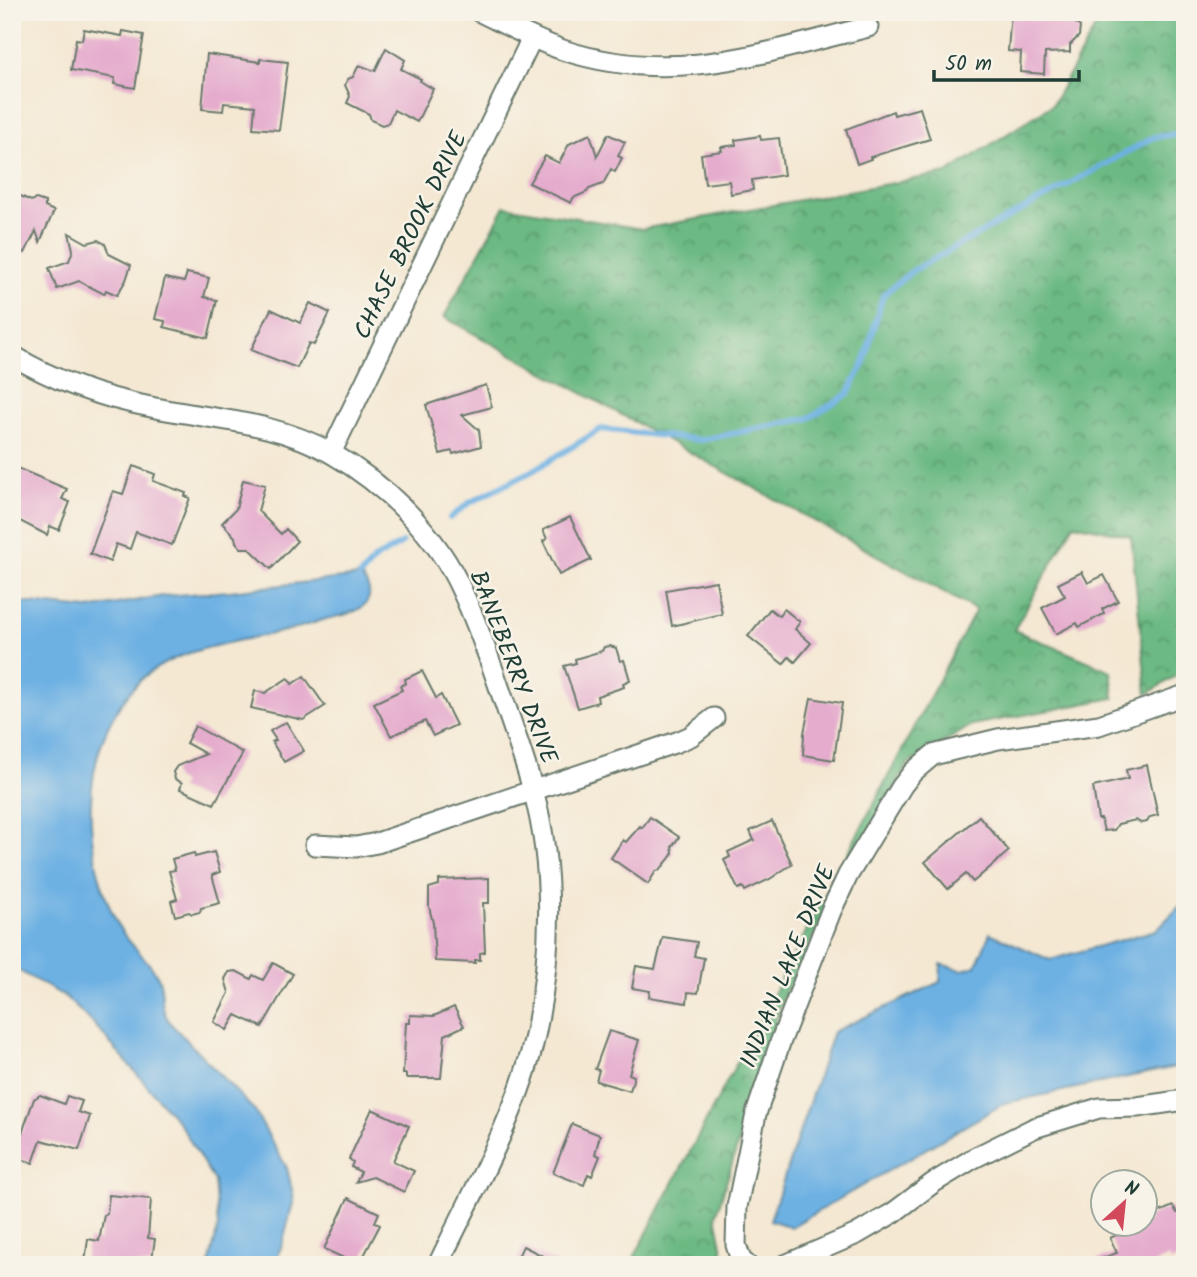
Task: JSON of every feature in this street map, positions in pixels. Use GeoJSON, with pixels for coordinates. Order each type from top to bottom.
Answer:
{"type":"FeatureCollection","features":[{"type":"Feature","properties":{"kind":"street"},"geometry":{"type":"LineString","coordinates":[[480,12],[532,38],[564,50],[604,60],[664,66],[729,62],[868,27]]}},
{"type":"Feature","properties":{"kind":"street","name":"CHASE BROOK DRIVE"},"geometry":{"type":"LineString","coordinates":[[331,453],[532,38]]}},
{"type":"Feature","properties":{"kind":"street","name":"BANEBERRY DRIVE"},"geometry":{"type":"LineString","coordinates":[[12,355],[52,376],[115,399],[258,426],[303,439],[331,453],[361,473],[402,508],[438,548],[462,589],[534,791],[549,898],[546,959],[534,1040],[517,1093],[495,1145],[438,1265]]}},
{"type":"Feature","properties":{"kind":"street","name":"INDIAN LAKE DRIVE"},"geometry":{"type":"LineString","coordinates":[[747,1265],[741,1260],[736,1245],[737,1207],[756,1114],[831,911],[848,875],[902,786],[919,766],[933,755],[990,740],[1099,725],[1185,695]]}},
{"type":"Feature","properties":{"kind":"street"},"geometry":{"type":"LineString","coordinates":[[315,845],[338,848],[377,843],[691,736],[714,718]]}},
{"type":"Feature","properties":{"kind":"street"},"geometry":{"type":"LineString","coordinates":[[785,1265],[857,1234],[974,1158],[1034,1128],[1099,1108],[1185,1100]]}},
{"type":"Feature","properties":{"kind":"green space"},"geometry":{"type":"Polygon","coordinates":[[[1104,12],[1185,12],[1185,670],[1147,694],[1131,536],[1074,524],[1014,630],[1111,671],[1114,698],[972,725],[908,764],[838,887],[783,997],[716,1216],[726,1265],[630,1265],[976,610],[444,317],[505,206],[642,229],[947,173],[1052,105],[1104,12]]]}},
{"type":"Feature","properties":{"kind":"water"},"geometry":{"type":"Polygon","coordinates":[[[360,576],[367,585],[369,596],[365,604],[357,610],[292,629],[202,649],[183,655],[148,674],[134,687],[115,713],[102,742],[94,772],[92,836],[97,868],[119,927],[158,977],[163,1010],[170,1023],[254,1110],[287,1168],[294,1199],[274,1265],[209,1265],[218,1227],[214,1181],[180,1124],[94,1024],[64,996],[12,967],[12,601],[88,609],[163,596],[360,576]]]}},
{"type":"Feature","properties":{"kind":"water"},"geometry":{"type":"Polygon","coordinates":[[[1185,901],[1185,1065],[1005,1103],[791,1227],[770,1220],[833,1032],[940,982],[941,964],[962,970],[976,966],[990,933],[1050,960],[1156,930],[1185,901]]]}},
{"type":"Feature","properties":{"kind":"building"},"geometry":{"type":"Polygon","coordinates":[[[1011,12],[1057,12],[1056,20],[1073,20],[1080,27],[1079,36],[1070,45],[1070,52],[1045,53],[1044,74],[1020,72],[1021,52],[1008,51],[1011,12]]]}},
{"type":"Feature","properties":{"kind":"building"},"geometry":{"type":"Polygon","coordinates":[[[84,29],[122,36],[123,31],[144,35],[135,88],[114,84],[115,78],[71,70],[76,39],[82,40],[84,29]]]}},
{"type":"Feature","properties":{"kind":"building"},"geometry":{"type":"Polygon","coordinates":[[[386,48],[405,60],[401,69],[421,79],[420,81],[433,89],[417,122],[394,110],[388,123],[382,125],[371,120],[369,114],[347,103],[350,96],[345,85],[348,79],[353,77],[359,65],[375,71],[386,48]]]}},
{"type":"Feature","properties":{"kind":"building"},"geometry":{"type":"Polygon","coordinates":[[[207,54],[260,62],[260,59],[288,62],[279,130],[253,128],[255,106],[224,103],[223,111],[202,109],[207,54]]]}},
{"type":"Feature","properties":{"kind":"building"},"geometry":{"type":"Polygon","coordinates":[[[920,108],[930,139],[870,157],[871,159],[857,164],[846,129],[893,111],[894,115],[920,108]]]}},
{"type":"Feature","properties":{"kind":"building"},"geometry":{"type":"Polygon","coordinates":[[[590,134],[597,156],[608,134],[625,142],[618,156],[622,158],[615,172],[611,169],[603,184],[573,198],[571,203],[529,183],[545,156],[559,163],[569,144],[590,134]]]}},
{"type":"Feature","properties":{"kind":"building"},"geometry":{"type":"Polygon","coordinates":[[[760,136],[761,140],[779,138],[784,175],[752,180],[753,190],[731,194],[729,181],[705,184],[701,154],[722,151],[721,147],[736,145],[735,140],[760,136]]]}},
{"type":"Feature","properties":{"kind":"building"},"geometry":{"type":"Polygon","coordinates":[[[12,192],[31,201],[36,199],[45,202],[45,207],[54,211],[40,242],[36,231],[25,253],[12,247],[12,192]]]}},
{"type":"Feature","properties":{"kind":"building"},"geometry":{"type":"Polygon","coordinates":[[[69,233],[87,243],[98,240],[105,244],[109,254],[131,265],[117,295],[106,290],[104,294],[79,281],[57,289],[49,268],[69,261],[73,250],[69,233]]]}},
{"type":"Feature","properties":{"kind":"building"},"geometry":{"type":"Polygon","coordinates":[[[187,273],[209,278],[204,297],[217,300],[208,338],[164,327],[165,321],[155,319],[165,278],[184,282],[187,273]]]}},
{"type":"Feature","properties":{"kind":"building"},"geometry":{"type":"Polygon","coordinates":[[[310,303],[330,313],[314,345],[309,343],[297,368],[251,350],[271,309],[300,323],[310,303]]]}},
{"type":"Feature","properties":{"kind":"building"},"geometry":{"type":"Polygon","coordinates":[[[486,385],[492,407],[462,415],[479,430],[481,446],[453,454],[452,451],[440,454],[426,405],[486,385]]]}},
{"type":"Feature","properties":{"kind":"building"},"geometry":{"type":"Polygon","coordinates":[[[12,466],[67,489],[62,499],[70,502],[59,530],[50,526],[47,535],[12,517],[12,466]]]}},
{"type":"Feature","properties":{"kind":"building"},"geometry":{"type":"Polygon","coordinates":[[[133,466],[155,474],[153,481],[186,493],[185,496],[190,498],[172,545],[136,532],[130,549],[116,544],[110,562],[90,554],[113,491],[123,494],[133,466]]]}},
{"type":"Feature","properties":{"kind":"building"},"geometry":{"type":"Polygon","coordinates":[[[243,480],[265,485],[258,511],[281,534],[286,529],[297,541],[271,569],[249,548],[241,548],[222,523],[236,509],[243,480]]]}},
{"type":"Feature","properties":{"kind":"building"},"geometry":{"type":"Polygon","coordinates":[[[570,517],[591,560],[559,575],[543,541],[547,539],[543,530],[570,517]]]}},
{"type":"Feature","properties":{"kind":"building"},"geometry":{"type":"Polygon","coordinates":[[[1082,572],[1088,583],[1104,575],[1118,601],[1102,609],[1104,614],[1079,627],[1077,623],[1056,634],[1042,608],[1065,596],[1058,584],[1082,572]]]}},
{"type":"Feature","properties":{"kind":"building"},"geometry":{"type":"Polygon","coordinates":[[[716,581],[722,614],[672,626],[666,590],[716,581]]]}},
{"type":"Feature","properties":{"kind":"building"},"geometry":{"type":"Polygon","coordinates":[[[770,609],[779,616],[784,609],[800,622],[795,629],[811,643],[795,662],[789,657],[783,664],[748,636],[770,609]]]}},
{"type":"Feature","properties":{"kind":"building"},"geometry":{"type":"Polygon","coordinates":[[[610,646],[616,648],[620,661],[624,660],[630,680],[623,683],[624,687],[597,696],[598,702],[578,708],[564,666],[610,646]]]}},
{"type":"Feature","properties":{"kind":"building"},"geometry":{"type":"Polygon","coordinates":[[[422,671],[436,698],[441,695],[456,725],[433,736],[425,721],[391,736],[374,703],[402,690],[400,686],[406,683],[405,679],[422,671]]]}},
{"type":"Feature","properties":{"kind":"building"},"geometry":{"type":"Polygon","coordinates":[[[304,676],[325,706],[303,720],[251,708],[255,691],[265,693],[288,678],[292,684],[304,676]]]}},
{"type":"Feature","properties":{"kind":"building"},"geometry":{"type":"Polygon","coordinates":[[[811,698],[842,703],[834,760],[803,755],[811,698]]]}},
{"type":"Feature","properties":{"kind":"building"},"geometry":{"type":"Polygon","coordinates":[[[286,722],[304,751],[284,762],[272,742],[276,740],[270,731],[286,722]]]}},
{"type":"Feature","properties":{"kind":"building"},"geometry":{"type":"Polygon","coordinates":[[[195,726],[243,753],[214,804],[180,789],[182,783],[175,779],[173,772],[177,766],[206,754],[186,743],[195,726]]]}},
{"type":"Feature","properties":{"kind":"building"},"geometry":{"type":"Polygon","coordinates":[[[1147,765],[1158,815],[1150,817],[1147,822],[1136,820],[1118,824],[1114,830],[1104,831],[1101,819],[1098,819],[1093,787],[1128,779],[1126,770],[1147,765]]]}},
{"type":"Feature","properties":{"kind":"building"},"geometry":{"type":"Polygon","coordinates":[[[979,816],[1009,851],[973,882],[966,874],[948,889],[925,862],[979,816]]]}},
{"type":"Feature","properties":{"kind":"building"},"geometry":{"type":"Polygon","coordinates":[[[650,817],[679,837],[672,847],[673,853],[648,884],[611,858],[623,840],[626,842],[650,817]]]}},
{"type":"Feature","properties":{"kind":"building"},"geometry":{"type":"Polygon","coordinates":[[[772,821],[792,864],[745,891],[743,887],[738,889],[724,860],[730,857],[728,852],[754,840],[750,831],[772,821]]]}},
{"type":"Feature","properties":{"kind":"building"},"geometry":{"type":"Polygon","coordinates":[[[214,852],[220,872],[212,875],[220,903],[201,908],[200,912],[175,916],[171,901],[177,899],[169,871],[175,870],[172,859],[194,853],[195,857],[214,852]]]}},
{"type":"Feature","properties":{"kind":"building"},"geometry":{"type":"Polygon","coordinates":[[[489,878],[489,903],[483,903],[485,952],[480,953],[480,960],[475,960],[475,963],[435,961],[429,888],[439,885],[439,880],[489,878]]]}},
{"type":"Feature","properties":{"kind":"building"},"geometry":{"type":"Polygon","coordinates":[[[663,937],[697,942],[694,956],[704,958],[698,993],[688,992],[687,1003],[649,997],[650,991],[632,988],[636,966],[655,969],[663,937]]]}},
{"type":"Feature","properties":{"kind":"building"},"geometry":{"type":"Polygon","coordinates":[[[273,963],[293,974],[262,1027],[236,1015],[227,1030],[214,1022],[229,993],[225,979],[229,972],[236,971],[251,979],[253,975],[263,980],[273,963]]]}},
{"type":"Feature","properties":{"kind":"building"},"geometry":{"type":"Polygon","coordinates":[[[454,1007],[464,1026],[445,1035],[441,1078],[406,1078],[406,1074],[403,1074],[406,1023],[410,1023],[410,1015],[434,1016],[454,1007]]]}},
{"type":"Feature","properties":{"kind":"building"},"geometry":{"type":"Polygon","coordinates":[[[609,1031],[639,1040],[629,1074],[634,1076],[630,1091],[596,1081],[599,1070],[595,1069],[609,1031]]]}},
{"type":"Feature","properties":{"kind":"building"},"geometry":{"type":"Polygon","coordinates":[[[40,1095],[64,1104],[67,1096],[82,1101],[78,1112],[90,1116],[79,1150],[41,1140],[33,1163],[12,1156],[12,1151],[19,1132],[22,1133],[34,1099],[40,1095]]]}},
{"type":"Feature","properties":{"kind":"building"},"geometry":{"type":"Polygon","coordinates":[[[372,1109],[409,1126],[393,1161],[414,1171],[404,1192],[373,1177],[356,1182],[361,1172],[351,1167],[353,1162],[349,1159],[372,1109]]]}},
{"type":"Feature","properties":{"kind":"building"},"geometry":{"type":"Polygon","coordinates":[[[572,1124],[600,1135],[595,1154],[600,1156],[592,1176],[588,1174],[584,1185],[553,1173],[572,1124]]]}},
{"type":"Feature","properties":{"kind":"building"},"geometry":{"type":"Polygon","coordinates":[[[109,1195],[151,1199],[148,1238],[155,1239],[151,1265],[85,1262],[88,1239],[99,1241],[109,1195]]]}},
{"type":"Feature","properties":{"kind":"building"},"geometry":{"type":"Polygon","coordinates":[[[348,1198],[379,1213],[375,1222],[380,1225],[359,1265],[324,1249],[348,1198]]]}},
{"type":"Feature","properties":{"kind":"building"},"geometry":{"type":"Polygon","coordinates":[[[1173,1206],[1177,1213],[1185,1210],[1185,1255],[1171,1262],[1169,1257],[1152,1265],[1091,1265],[1091,1262],[1117,1253],[1110,1238],[1158,1238],[1158,1213],[1173,1206]]]}},
{"type":"Feature","properties":{"kind":"building"},"geometry":{"type":"Polygon","coordinates":[[[523,1246],[561,1265],[514,1265],[523,1246]]]}},
{"type":"Feature","properties":{"kind":"waterway"},"geometry":{"type":"LineString","coordinates":[[450,518],[469,503],[536,469],[601,429],[701,440],[809,418],[848,394],[864,363],[883,295],[912,271],[1154,137],[1185,133]]}},
{"type":"Feature","properties":{"kind":"waterway"},"geometry":{"type":"LineString","coordinates":[[360,576],[375,559],[402,543]]}}]}
